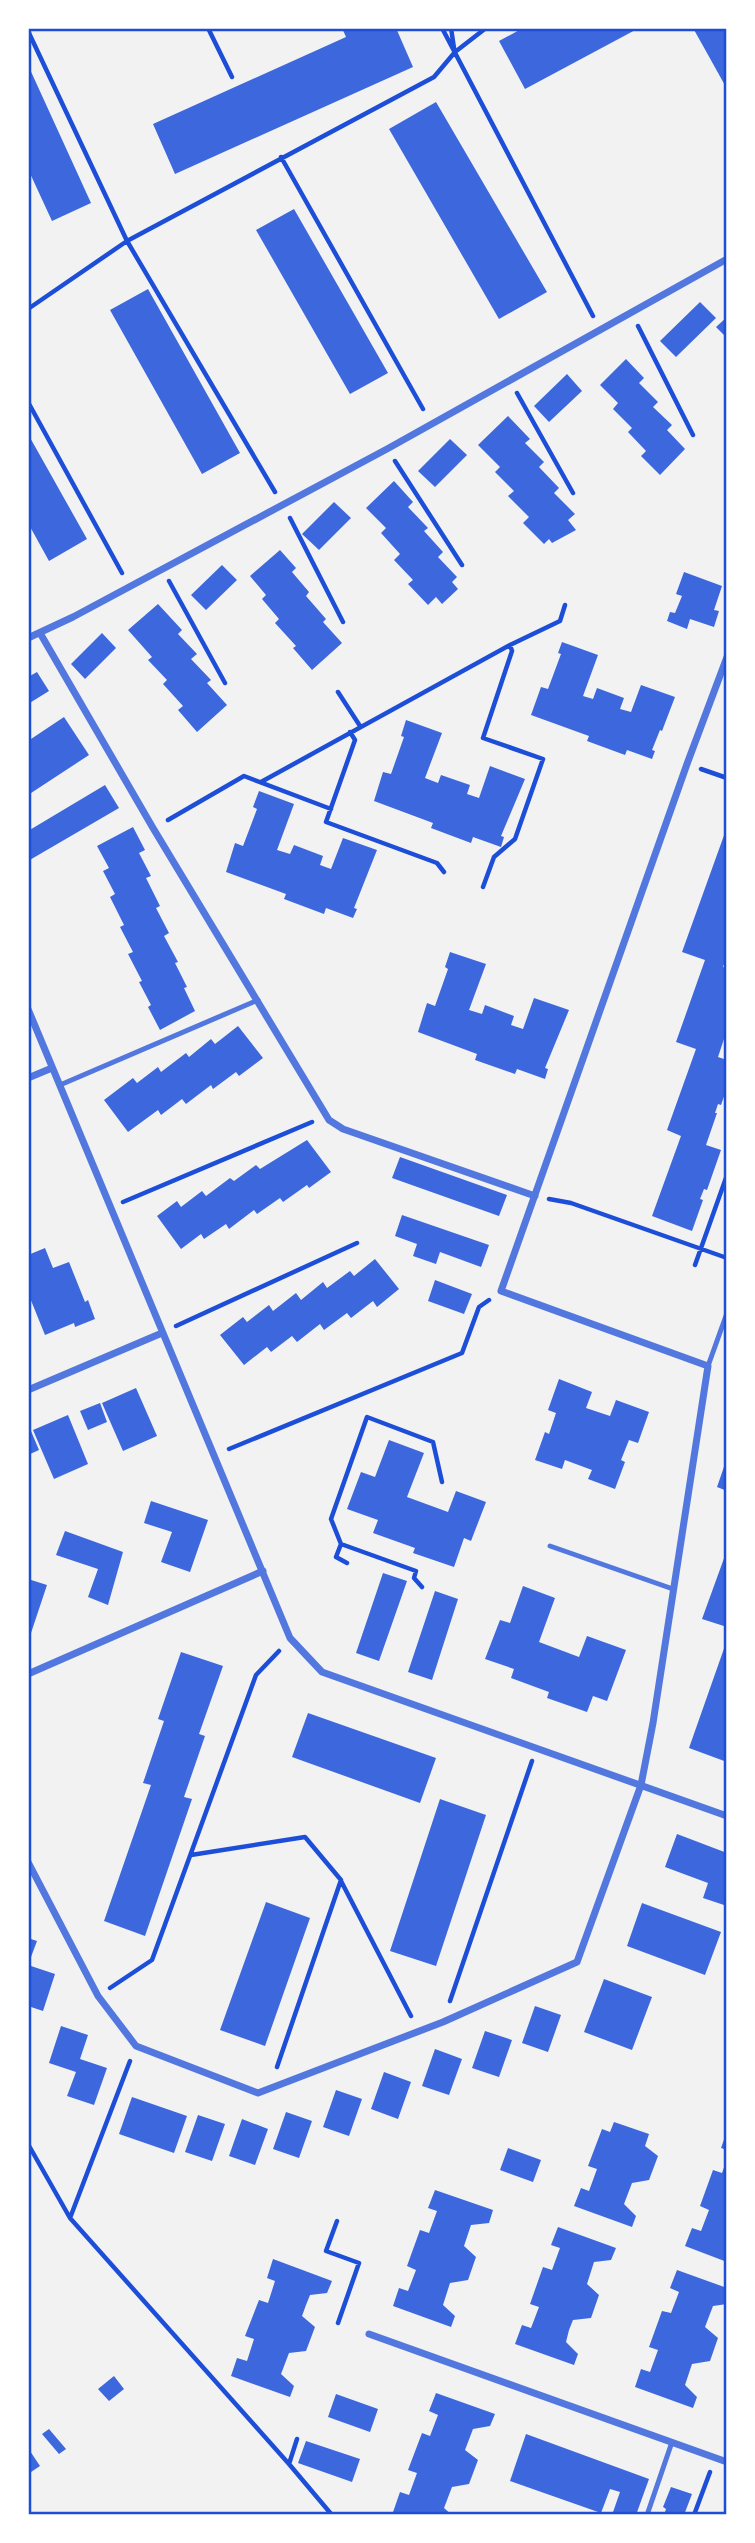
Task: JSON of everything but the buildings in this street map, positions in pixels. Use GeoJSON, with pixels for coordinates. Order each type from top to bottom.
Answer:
{"type":"FeatureCollection","features":[{"type":"Feature","properties":{"kind":"street"},"geometry":{"type":"LineString","coordinates":[[28,638],[387,449],[727,259]]}},
{"type":"Feature","properties":{"kind":"street"},"geometry":{"type":"LineString","coordinates":[[40,633],[325,1116],[343,1129],[534,1196]]}},
{"type":"Feature","properties":{"kind":"street"},"geometry":{"type":"LineString","coordinates":[[28,1862],[98,1996],[136,2046],[258,2093],[443,2022],[577,1962],[640,1785],[653,1723],[708,1366],[501,1291],[727,657]]}},
{"type":"Feature","properties":{"kind":"street"},"geometry":{"type":"LineString","coordinates":[[28,1009],[290,1639],[322,1672],[727,1816]]}},
{"type":"Feature","properties":{"kind":"street"},"geometry":{"type":"LineString","coordinates":[[28,1078],[52,1068]]}},
{"type":"Feature","properties":{"kind":"street"},"geometry":{"type":"LineString","coordinates":[[28,1390],[162,1333]]}},
{"type":"Feature","properties":{"kind":"street"},"geometry":{"type":"LineString","coordinates":[[28,1674],[263,1571]]}},
{"type":"Feature","properties":{"kind":"street"},"geometry":{"type":"LineString","coordinates":[[369,2334],[727,2462]]}},
{"type":"Feature","properties":{"kind":"lane"},"geometry":{"type":"LineString","coordinates":[[60,1085],[258,1000]]}},
{"type":"Feature","properties":{"kind":"lane"},"geometry":{"type":"LineString","coordinates":[[708,1366],[727,1313]]}},
{"type":"Feature","properties":{"kind":"lane"},"geometry":{"type":"LineString","coordinates":[[550,1546],[673,1589]]}},
{"type":"Feature","properties":{"kind":"lane"},"geometry":{"type":"LineString","coordinates":[[647,2515],[672,2442]]}},
{"type":"Feature","properties":{"kind":"path"},"geometry":{"type":"LineString","coordinates":[[208,28],[232,76]]}},
{"type":"Feature","properties":{"kind":"path"},"geometry":{"type":"LineString","coordinates":[[443,28],[600,329]]}},
{"type":"Feature","properties":{"kind":"path"},"geometry":{"type":"LineString","coordinates":[[451,28],[455,52]]}},
{"type":"Feature","properties":{"kind":"path"},"geometry":{"type":"LineString","coordinates":[[28,309],[127,241],[435,77],[455,52],[486,28]]}},
{"type":"Feature","properties":{"kind":"path"},"geometry":{"type":"LineString","coordinates":[[28,31],[127,241],[283,505],[343,622]]}},
{"type":"Feature","properties":{"kind":"path"},"geometry":{"type":"LineString","coordinates":[[281,157],[431,424]]}},
{"type":"Feature","properties":{"kind":"path"},"geometry":{"type":"LineString","coordinates":[[631,313],[693,435]]}},
{"type":"Feature","properties":{"kind":"path"},"geometry":{"type":"LineString","coordinates":[[510,380],[573,493]]}},
{"type":"Feature","properties":{"kind":"path"},"geometry":{"type":"LineString","coordinates":[[28,402],[129,586]]}},
{"type":"Feature","properties":{"kind":"path"},"geometry":{"type":"LineString","coordinates":[[387,449],[462,565]]}},
{"type":"Feature","properties":{"kind":"path"},"geometry":{"type":"LineString","coordinates":[[162,568],[225,683]]}},
{"type":"Feature","properties":{"kind":"path"},"geometry":{"type":"LineString","coordinates":[[261,782],[509,645],[560,621],[565,605]]}},
{"type":"Feature","properties":{"kind":"path"},"geometry":{"type":"LineString","coordinates":[[483,887],[494,857],[515,839],[543,759],[484,738],[512,652],[509,645]]}},
{"type":"Feature","properties":{"kind":"path"},"geometry":{"type":"LineString","coordinates":[[338,692],[360,726]]}},
{"type":"Feature","properties":{"kind":"path"},"geometry":{"type":"LineString","coordinates":[[350,732],[355,740],[326,822],[437,863],[444,872]]}},
{"type":"Feature","properties":{"kind":"path"},"geometry":{"type":"LineString","coordinates":[[687,764],[727,778]]}},
{"type":"Feature","properties":{"kind":"path"},"geometry":{"type":"LineString","coordinates":[[153,828],[244,775],[331,809]]}},
{"type":"Feature","properties":{"kind":"path"},"geometry":{"type":"LineString","coordinates":[[110,1208],[325,1116]]}},
{"type":"Feature","properties":{"kind":"path"},"geometry":{"type":"LineString","coordinates":[[695,1265],[727,1175]]}},
{"type":"Feature","properties":{"kind":"path"},"geometry":{"type":"LineString","coordinates":[[534,1196],[571,1203],[727,1258]]}},
{"type":"Feature","properties":{"kind":"path"},"geometry":{"type":"LineString","coordinates":[[162,1333],[357,1243]]}},
{"type":"Feature","properties":{"kind":"path"},"geometry":{"type":"LineString","coordinates":[[214,1455],[462,1353],[479,1307],[501,1291]]}},
{"type":"Feature","properties":{"kind":"path"},"geometry":{"type":"LineString","coordinates":[[347,1563],[337,1557],[341,1544],[331,1519],[367,1418],[433,1442],[442,1482]]}},
{"type":"Feature","properties":{"kind":"path"},"geometry":{"type":"LineString","coordinates":[[341,1544],[416,1571],[414,1578],[422,1587]]}},
{"type":"Feature","properties":{"kind":"path"},"geometry":{"type":"LineString","coordinates":[[98,1996],[152,1960],[256,1675],[290,1639]]}},
{"type":"Feature","properties":{"kind":"path"},"geometry":{"type":"LineString","coordinates":[[443,2022],[537,1748]]}},
{"type":"Feature","properties":{"kind":"path"},"geometry":{"type":"LineString","coordinates":[[191,1856],[305,1837],[341,1880],[419,2031]]}},
{"type":"Feature","properties":{"kind":"path"},"geometry":{"type":"LineString","coordinates":[[270,2088],[341,1880]]}},
{"type":"Feature","properties":{"kind":"path"},"geometry":{"type":"LineString","coordinates":[[70,2218],[132,2057]]}},
{"type":"Feature","properties":{"kind":"path"},"geometry":{"type":"LineString","coordinates":[[28,2144],[70,2218],[289,2463],[332,2515]]}},
{"type":"Feature","properties":{"kind":"path"},"geometry":{"type":"LineString","coordinates":[[337,2221],[326,2251],[359,2263],[338,2323]]}},
{"type":"Feature","properties":{"kind":"path"},"geometry":{"type":"LineString","coordinates":[[289,2463],[298,2439]]}},
{"type":"Feature","properties":{"kind":"path"},"geometry":{"type":"LineString","coordinates":[[694,2515],[715,2458]]}}]}
